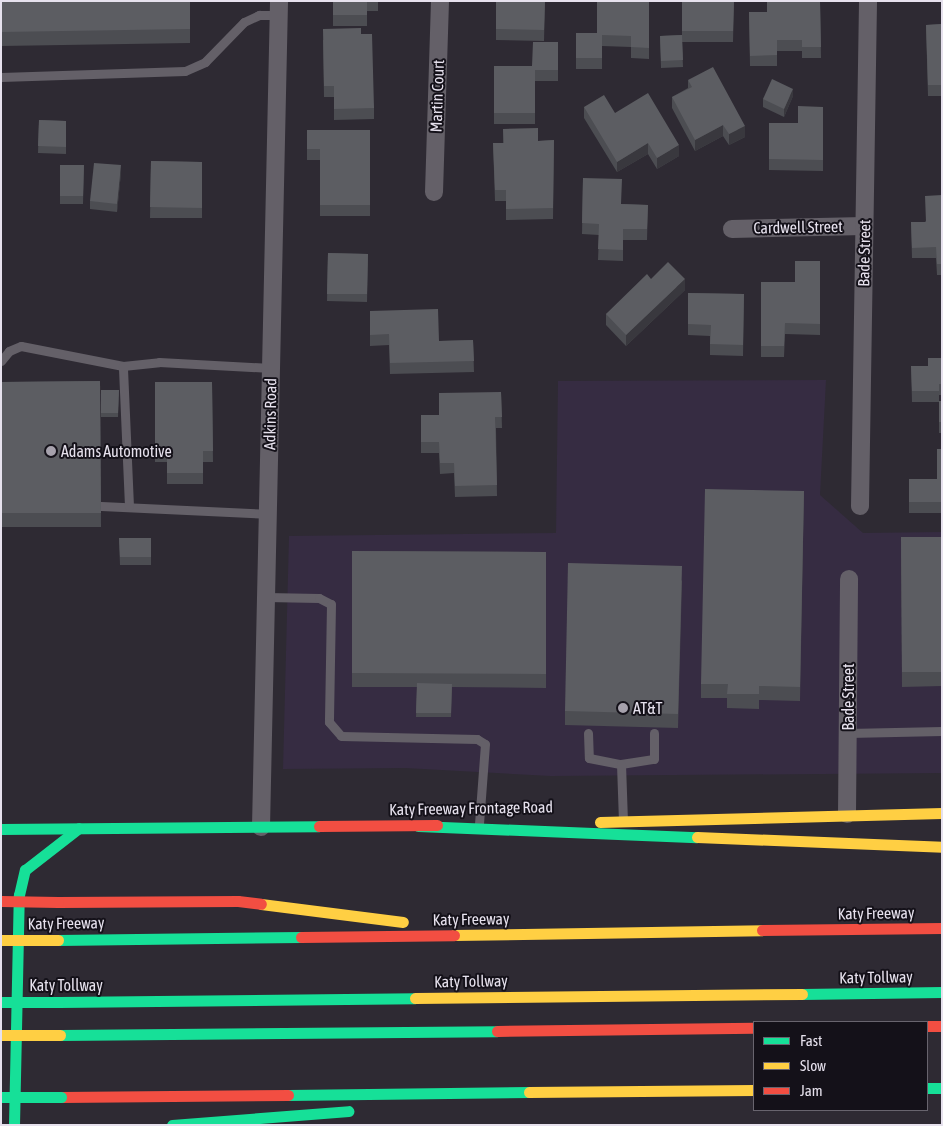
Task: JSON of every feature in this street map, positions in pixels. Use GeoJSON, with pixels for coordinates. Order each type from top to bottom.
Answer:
{"type":"FeatureCollection","features":[{"type":"Feature","properties":{"kind":"main road","name":"Katy Freeway Frontage Road"},"geometry":{"type":"LineString","coordinates":[[1,829],[418,826],[942,813]]}},
{"type":"Feature","properties":{"kind":"main road"},"geometry":{"type":"LineString","coordinates":[[418,826],[942,847]]}},
{"type":"Feature","properties":{"kind":"main road"},"geometry":{"type":"LineString","coordinates":[[14,1125],[19,895],[25,870],[79,828]]}},
{"type":"Feature","properties":{"kind":"main road"},"geometry":{"type":"LineString","coordinates":[[1,901],[238,901],[506,934]]}},
{"type":"Feature","properties":{"kind":"main road","name":"Katy Freeway"},"geometry":{"type":"LineString","coordinates":[[1,940],[942,928]]}},
{"type":"Feature","properties":{"kind":"main road","name":"Katy Tollway"},"geometry":{"type":"LineString","coordinates":[[1,1002],[942,992]]}},
{"type":"Feature","properties":{"kind":"main road"},"geometry":{"type":"LineString","coordinates":[[928,1026],[942,1026]]}},
{"type":"Feature","properties":{"kind":"main road"},"geometry":{"type":"LineString","coordinates":[[1,1035],[753,1028]]}},
{"type":"Feature","properties":{"kind":"main road"},"geometry":{"type":"LineString","coordinates":[[928,1088],[942,1088]]}},
{"type":"Feature","properties":{"kind":"main road"},"geometry":{"type":"LineString","coordinates":[[1,1097],[753,1090]]}},
{"type":"Feature","properties":{"kind":"main road"},"geometry":{"type":"LineString","coordinates":[[408,1106],[585,1092]]}},
{"type":"Feature","properties":{"kind":"main road"},"geometry":{"type":"LineString","coordinates":[[172,1125],[359,1110]]}},
{"type":"Feature","properties":{"kind":"street","name":"Martin Court"},"geometry":{"type":"LineString","coordinates":[[434,192],[440,1]]}},
{"type":"Feature","properties":{"kind":"street","name":"Bade Street"},"geometry":{"type":"LineString","coordinates":[[860,506],[868,1]]}},
{"type":"Feature","properties":{"kind":"street","name":"Adkins Road"},"geometry":{"type":"LineString","coordinates":[[261,827],[278,8]]}},
{"type":"Feature","properties":{"kind":"street","name":"Cardwell Street"},"geometry":{"type":"LineString","coordinates":[[732,229],[864,226]]}},
{"type":"Feature","properties":{"kind":"street","name":"Bade Street"},"geometry":{"type":"LineString","coordinates":[[847,814],[848,579]]}},
{"type":"Feature","properties":{"kind":"lane"},"geometry":{"type":"LineString","coordinates":[[1,77],[185,71],[205,62],[244,22],[278,8]]}},
{"type":"Feature","properties":{"kind":"lane"},"geometry":{"type":"LineString","coordinates":[[1,361],[9,351],[21,346],[123,366],[159,362],[271,368]]}},
{"type":"Feature","properties":{"kind":"lane"},"geometry":{"type":"LineString","coordinates":[[123,366],[128,506]]}},
{"type":"Feature","properties":{"kind":"lane"},"geometry":{"type":"LineString","coordinates":[[101,506],[268,514]]}},
{"type":"Feature","properties":{"kind":"lane"},"geometry":{"type":"LineString","coordinates":[[266,597],[319,598],[331,604],[329,722],[341,736],[477,739],[485,744],[479,824]]}},
{"type":"Feature","properties":{"kind":"lane"},"geometry":{"type":"LineString","coordinates":[[848,733],[942,731]]}},
{"type":"Feature","properties":{"kind":"lane"},"geometry":{"type":"LineString","coordinates":[[588,733],[589,758],[621,764],[654,759],[654,733]]}},
{"type":"Feature","properties":{"kind":"lane"},"geometry":{"type":"LineString","coordinates":[[621,764],[623,821]]}},
{"type":"Feature","properties":{"kind":"shaded area"},"geometry":{"type":"Polygon","coordinates":[[[826,380],[820,495],[863,533],[942,532],[942,773],[551,776],[405,768],[283,769],[289,536],[556,533],[558,381],[826,380]]]}},
{"type":"Feature","properties":{"kind":"building"},"geometry":{"type":"Polygon","coordinates":[[[1,1],[190,1],[190,29],[1,32],[1,1]]]}},
{"type":"Feature","properties":{"kind":"building"},"geometry":{"type":"Polygon","coordinates":[[[333,1],[367,1],[367,15],[333,15],[333,1]]]}},
{"type":"Feature","properties":{"kind":"building"},"geometry":{"type":"Polygon","coordinates":[[[496,1],[545,1],[544,30],[496,29],[496,1]]]}},
{"type":"Feature","properties":{"kind":"building"},"geometry":{"type":"Polygon","coordinates":[[[597,1],[649,1],[649,48],[631,47],[631,36],[602,35],[602,58],[576,58],[576,33],[597,33],[597,1]]]}},
{"type":"Feature","properties":{"kind":"building"},"geometry":{"type":"Polygon","coordinates":[[[682,1],[734,1],[733,31],[682,31],[682,1]]]}},
{"type":"Feature","properties":{"kind":"building"},"geometry":{"type":"Polygon","coordinates":[[[767,1],[820,1],[821,47],[802,47],[802,40],[777,40],[777,55],[750,56],[749,12],[767,12],[767,1]]]}},
{"type":"Feature","properties":{"kind":"building"},"geometry":{"type":"Polygon","coordinates":[[[942,24],[942,85],[928,85],[926,25],[942,24]]]}},
{"type":"Feature","properties":{"kind":"building"},"geometry":{"type":"Polygon","coordinates":[[[361,28],[361,34],[372,34],[374,108],[334,109],[334,86],[324,86],[323,29],[361,28]]]}},
{"type":"Feature","properties":{"kind":"building"},"geometry":{"type":"Polygon","coordinates":[[[682,35],[683,60],[661,61],[660,36],[682,35]]]}},
{"type":"Feature","properties":{"kind":"building"},"geometry":{"type":"Polygon","coordinates":[[[533,42],[558,42],[558,70],[535,70],[535,113],[494,113],[494,66],[532,66],[533,42]]]}},
{"type":"Feature","properties":{"kind":"building"},"geometry":{"type":"Polygon","coordinates":[[[713,67],[745,126],[729,134],[723,125],[695,140],[672,97],[692,87],[688,80],[713,67]]]}},
{"type":"Feature","properties":{"kind":"building"},"geometry":{"type":"Polygon","coordinates":[[[772,79],[793,89],[784,109],[763,99],[772,79]]]}},
{"type":"Feature","properties":{"kind":"building"},"geometry":{"type":"Polygon","coordinates":[[[648,93],[679,145],[657,158],[648,143],[617,162],[584,107],[604,95],[615,113],[648,93]]]}},
{"type":"Feature","properties":{"kind":"building"},"geometry":{"type":"Polygon","coordinates":[[[798,106],[823,107],[823,160],[769,159],[769,123],[798,123],[798,106]]]}},
{"type":"Feature","properties":{"kind":"building"},"geometry":{"type":"Polygon","coordinates":[[[39,120],[66,121],[66,147],[38,146],[39,120]]]}},
{"type":"Feature","properties":{"kind":"building"},"geometry":{"type":"Polygon","coordinates":[[[538,128],[538,141],[554,140],[553,208],[506,209],[506,190],[495,190],[493,143],[504,143],[503,129],[538,128]]]}},
{"type":"Feature","properties":{"kind":"building"},"geometry":{"type":"Polygon","coordinates":[[[307,130],[370,130],[370,205],[320,205],[320,149],[307,149],[307,130]]]}},
{"type":"Feature","properties":{"kind":"building"},"geometry":{"type":"Polygon","coordinates":[[[942,142],[942,167],[941,167],[942,142]]]}},
{"type":"Feature","properties":{"kind":"building"},"geometry":{"type":"Polygon","coordinates":[[[151,161],[202,162],[202,208],[150,207],[151,161]]]}},
{"type":"Feature","properties":{"kind":"building"},"geometry":{"type":"Polygon","coordinates":[[[94,163],[121,165],[117,204],[90,201],[94,163]]]}},
{"type":"Feature","properties":{"kind":"building"},"geometry":{"type":"Polygon","coordinates":[[[60,165],[84,165],[83,196],[60,196],[60,165]]]}},
{"type":"Feature","properties":{"kind":"building"},"geometry":{"type":"Polygon","coordinates":[[[583,178],[622,179],[621,204],[648,205],[647,229],[623,229],[623,250],[598,249],[599,224],[582,223],[583,178]]]}},
{"type":"Feature","properties":{"kind":"building"},"geometry":{"type":"Polygon","coordinates":[[[942,195],[942,264],[937,264],[936,247],[912,248],[911,222],[926,222],[925,196],[942,195]]]}},
{"type":"Feature","properties":{"kind":"building"},"geometry":{"type":"Polygon","coordinates":[[[328,253],[368,254],[367,294],[327,294],[328,253]]]}},
{"type":"Feature","properties":{"kind":"building"},"geometry":{"type":"Polygon","coordinates":[[[795,261],[820,261],[820,324],[785,323],[784,346],[761,346],[761,282],[795,282],[795,261]]]}},
{"type":"Feature","properties":{"kind":"building"},"geometry":{"type":"Polygon","coordinates":[[[668,262],[685,279],[626,335],[606,314],[647,274],[651,279],[668,262]]]}},
{"type":"Feature","properties":{"kind":"building"},"geometry":{"type":"Polygon","coordinates":[[[688,293],[744,294],[743,345],[710,344],[711,325],[688,324],[688,293]]]}},
{"type":"Feature","properties":{"kind":"building"},"geometry":{"type":"Polygon","coordinates":[[[438,309],[439,341],[473,340],[474,361],[390,363],[389,334],[370,335],[370,311],[438,309]]]}},
{"type":"Feature","properties":{"kind":"building"},"geometry":{"type":"Polygon","coordinates":[[[928,358],[942,358],[942,384],[939,384],[939,391],[912,391],[911,366],[928,366],[928,358]]]}},
{"type":"Feature","properties":{"kind":"building","name":"Adams Automotive"},"geometry":{"type":"Polygon","coordinates":[[[100,381],[101,513],[1,513],[1,382],[100,381]]]}},
{"type":"Feature","properties":{"kind":"building"},"geometry":{"type":"Polygon","coordinates":[[[155,382],[212,382],[213,451],[203,451],[203,473],[167,473],[167,451],[155,451],[155,382]]]}},
{"type":"Feature","properties":{"kind":"building"},"geometry":{"type":"Polygon","coordinates":[[[101,390],[119,390],[118,413],[101,413],[101,390]]]}},
{"type":"Feature","properties":{"kind":"building"},"geometry":{"type":"Polygon","coordinates":[[[501,392],[502,417],[495,417],[497,485],[455,486],[454,463],[440,463],[439,442],[421,442],[421,415],[439,415],[439,393],[501,392]]]}},
{"type":"Feature","properties":{"kind":"building"},"geometry":{"type":"Polygon","coordinates":[[[939,401],[942,401],[942,422],[939,422],[939,401]]]}},
{"type":"Feature","properties":{"kind":"building"},"geometry":{"type":"Polygon","coordinates":[[[937,449],[942,449],[942,502],[909,502],[909,479],[937,479],[937,449]]]}},
{"type":"Feature","properties":{"kind":"building"},"geometry":{"type":"Polygon","coordinates":[[[705,489],[804,491],[800,687],[759,686],[759,694],[727,694],[728,684],[701,684],[705,489]]]}},
{"type":"Feature","properties":{"kind":"building"},"geometry":{"type":"Polygon","coordinates":[[[901,537],[942,537],[942,672],[902,672],[901,537]]]}},
{"type":"Feature","properties":{"kind":"building"},"geometry":{"type":"Polygon","coordinates":[[[119,538],[151,538],[151,557],[120,557],[119,538]]]}},
{"type":"Feature","properties":{"kind":"building"},"geometry":{"type":"Polygon","coordinates":[[[352,551],[546,552],[546,674],[352,673],[352,551]]]}},
{"type":"Feature","properties":{"kind":"building"},"geometry":{"type":"Polygon","coordinates":[[[568,563],[682,566],[678,714],[565,711],[568,563]]]}},
{"type":"Feature","properties":{"kind":"building"},"geometry":{"type":"Polygon","coordinates":[[[417,683],[452,684],[451,713],[416,713],[417,683]]]}},
{"type":"Feature","properties":{"kind":"traffic: fast"},"geometry":{"type":"LineString","coordinates":[[1,829],[319,826]]}},
{"type":"Feature","properties":{"kind":"traffic: fast"},"geometry":{"type":"LineString","coordinates":[[418,826],[697,837]]}},
{"type":"Feature","properties":{"kind":"traffic: fast"},"geometry":{"type":"LineString","coordinates":[[14,1125],[19,895],[25,870],[79,828]]}},
{"type":"Feature","properties":{"kind":"traffic: fast"},"geometry":{"type":"LineString","coordinates":[[58,940],[301,937]]}},
{"type":"Feature","properties":{"kind":"traffic: fast"},"geometry":{"type":"LineString","coordinates":[[802,994],[942,992]]}},
{"type":"Feature","properties":{"kind":"traffic: fast"},"geometry":{"type":"LineString","coordinates":[[59,1002],[415,998]]}},
{"type":"Feature","properties":{"kind":"traffic: fast"},"geometry":{"type":"LineString","coordinates":[[1,1002],[59,1002]]}},
{"type":"Feature","properties":{"kind":"traffic: fast"},"geometry":{"type":"LineString","coordinates":[[60,1035],[497,1031]]}},
{"type":"Feature","properties":{"kind":"traffic: fast"},"geometry":{"type":"LineString","coordinates":[[928,1088],[942,1088]]}},
{"type":"Feature","properties":{"kind":"traffic: fast"},"geometry":{"type":"LineString","coordinates":[[288,1095],[529,1092]]}},
{"type":"Feature","properties":{"kind":"traffic: fast"},"geometry":{"type":"LineString","coordinates":[[1,1097],[61,1097]]}},
{"type":"Feature","properties":{"kind":"traffic: fast"},"geometry":{"type":"LineString","coordinates":[[172,1125],[348,1111]]}},
{"type":"Feature","properties":{"kind":"traffic: slow"},"geometry":{"type":"LineString","coordinates":[[600,822],[942,813]]}},
{"type":"Feature","properties":{"kind":"traffic: slow"},"geometry":{"type":"LineString","coordinates":[[697,837],[942,847]]}},
{"type":"Feature","properties":{"kind":"traffic: slow"},"geometry":{"type":"LineString","coordinates":[[261,904],[403,922]]}},
{"type":"Feature","properties":{"kind":"traffic: slow"},"geometry":{"type":"LineString","coordinates":[[454,935],[762,930]]}},
{"type":"Feature","properties":{"kind":"traffic: slow"},"geometry":{"type":"LineString","coordinates":[[1,940],[58,940]]}},
{"type":"Feature","properties":{"kind":"traffic: slow"},"geometry":{"type":"LineString","coordinates":[[415,998],[802,994]]}},
{"type":"Feature","properties":{"kind":"traffic: slow"},"geometry":{"type":"LineString","coordinates":[[1,1035],[60,1035]]}},
{"type":"Feature","properties":{"kind":"traffic: slow"},"geometry":{"type":"LineString","coordinates":[[529,1092],[753,1090]]}},
{"type":"Feature","properties":{"kind":"traffic: jam"},"geometry":{"type":"LineString","coordinates":[[319,826],[437,825]]}},
{"type":"Feature","properties":{"kind":"traffic: jam"},"geometry":{"type":"LineString","coordinates":[[1,901],[58,902]]}},
{"type":"Feature","properties":{"kind":"traffic: jam"},"geometry":{"type":"LineString","coordinates":[[58,902],[238,901],[261,904]]}},
{"type":"Feature","properties":{"kind":"traffic: jam"},"geometry":{"type":"LineString","coordinates":[[762,930],[942,928]]}},
{"type":"Feature","properties":{"kind":"traffic: jam"},"geometry":{"type":"LineString","coordinates":[[301,937],[454,935]]}},
{"type":"Feature","properties":{"kind":"traffic: jam"},"geometry":{"type":"LineString","coordinates":[[928,1026],[942,1026]]}},
{"type":"Feature","properties":{"kind":"traffic: jam"},"geometry":{"type":"LineString","coordinates":[[497,1031],[753,1028]]}},
{"type":"Feature","properties":{"kind":"traffic: jam"},"geometry":{"type":"LineString","coordinates":[[61,1097],[288,1095]]}},
{"type":"Feature","properties":{"kind":"place","name":"Adams Automotive"},"geometry":{"type":"Point","coordinates":[51,451]}},
{"type":"Feature","properties":{"kind":"place","name":"AT&T"},"geometry":{"type":"Point","coordinates":[623,708]}}]}
